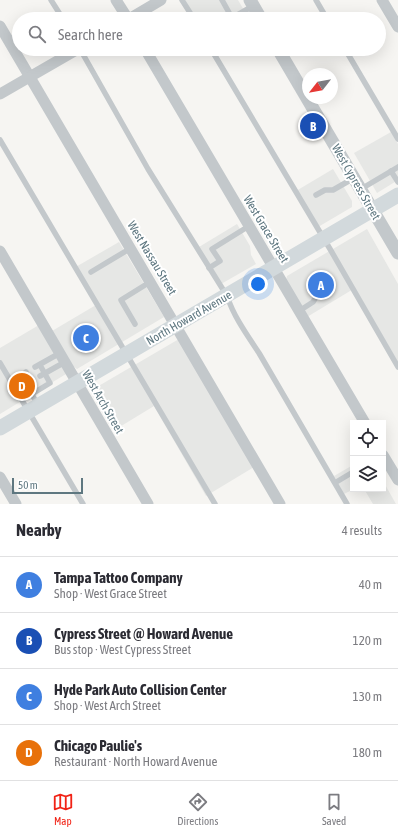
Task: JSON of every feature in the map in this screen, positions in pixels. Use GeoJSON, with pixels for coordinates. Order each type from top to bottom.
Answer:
{"type":"FeatureCollection","features":[{"type":"Feature","properties":{"kind":"main road","name":"North Howard Avenue"},"geometry":{"type":"LineString","coordinates":[[0,428],[53,389],[77,383],[398,195]]}},
{"type":"Feature","properties":{"kind":"street"},"geometry":{"type":"LineString","coordinates":[[116,0],[124,12]]}},
{"type":"Feature","properties":{"kind":"street"},"geometry":{"type":"LineString","coordinates":[[141,12],[162,0]]}},
{"type":"Feature","properties":{"kind":"street"},"geometry":{"type":"LineString","coordinates":[[382,0],[398,27]]}},
{"type":"Feature","properties":{"kind":"street"},"geometry":{"type":"LineString","coordinates":[[251,3],[257,12]]}},
{"type":"Feature","properties":{"kind":"street","name":"West Nassau Street"},"geometry":{"type":"LineString","coordinates":[[0,26],[12,46]]}},
{"type":"Feature","properties":{"kind":"street","name":"West Nassau Street"},"geometry":{"type":"LineString","coordinates":[[18,56],[280,504]]}},
{"type":"Feature","properties":{"kind":"street"},"geometry":{"type":"LineString","coordinates":[[0,94],[67,56]]}},
{"type":"Feature","properties":{"kind":"street","name":"West Grace Street"},"geometry":{"type":"LineString","coordinates":[[149,56],[363,420]]}},
{"type":"Feature","properties":{"kind":"street","name":"West Cypress Street"},"geometry":{"type":"LineString","coordinates":[[282,56],[398,253]]}},
{"type":"Feature","properties":{"kind":"street","name":"West Arch Street"},"geometry":{"type":"LineString","coordinates":[[0,251],[148,504]]}},
{"type":"Feature","properties":{"kind":"street"},"geometry":{"type":"LineString","coordinates":[[384,456],[398,480]]}},
{"type":"Feature","properties":{"kind":"street"},"geometry":{"type":"LineString","coordinates":[[0,477],[16,504]]}},
{"type":"Feature","properties":{"kind":"lane"},"geometry":{"type":"LineString","coordinates":[[51,0],[58,12]]}},
{"type":"Feature","properties":{"kind":"lane"},"geometry":{"type":"LineString","coordinates":[[182,0],[190,12]]}},
{"type":"Feature","properties":{"kind":"lane"},"geometry":{"type":"LineString","coordinates":[[222,0],[229,12]]}},
{"type":"Feature","properties":{"kind":"lane"},"geometry":{"type":"LineString","coordinates":[[316,0],[323,12]]}},
{"type":"Feature","properties":{"kind":"lane"},"geometry":{"type":"LineString","coordinates":[[240,12],[251,3]]}},
{"type":"Feature","properties":{"kind":"lane"},"geometry":{"type":"LineString","coordinates":[[83,56],[148,169],[227,296],[230,307],[248,338],[259,353],[347,504]]}},
{"type":"Feature","properties":{"kind":"lane"},"geometry":{"type":"LineString","coordinates":[[215,56],[398,367]]}},
{"type":"Feature","properties":{"kind":"lane"},"geometry":{"type":"LineString","coordinates":[[349,56],[398,139]]}},
{"type":"Feature","properties":{"kind":"lane"},"geometry":{"type":"LineString","coordinates":[[0,140],[215,504]]}},
{"type":"Feature","properties":{"kind":"lane"},"geometry":{"type":"LineString","coordinates":[[360,189],[398,167]]}},
{"type":"Feature","properties":{"kind":"lane"},"geometry":{"type":"LineString","coordinates":[[391,171],[398,182]]}},
{"type":"Feature","properties":{"kind":"lane"},"geometry":{"type":"LineString","coordinates":[[316,195],[325,190],[333,190],[354,178]]}},
{"type":"Feature","properties":{"kind":"lane"},"geometry":{"type":"LineString","coordinates":[[209,268],[220,261],[212,249],[249,226]]}},
{"type":"Feature","properties":{"kind":"lane"},"geometry":{"type":"LineString","coordinates":[[91,272],[131,248]]}},
{"type":"Feature","properties":{"kind":"lane"},"geometry":{"type":"LineString","coordinates":[[135,324],[121,300],[151,282]]}},
{"type":"Feature","properties":{"kind":"lane"},"geometry":{"type":"LineString","coordinates":[[299,311],[331,287]]}},
{"type":"Feature","properties":{"kind":"lane"},"geometry":{"type":"LineString","coordinates":[[53,389],[42,375],[38,366],[62,357]]}},
{"type":"Feature","properties":{"kind":"lane"},"geometry":{"type":"LineString","coordinates":[[42,375],[62,357]]}},
{"type":"Feature","properties":{"kind":"lane"},"geometry":{"type":"LineString","coordinates":[[0,363],[33,404],[83,504]]}},
{"type":"Feature","properties":{"kind":"lane"},"geometry":{"type":"LineString","coordinates":[[26,372],[22,376],[29,382],[33,404]]}},
{"type":"Feature","properties":{"kind":"lane"},"geometry":{"type":"LineString","coordinates":[[338,481],[350,474]]}},
{"type":"Feature","properties":{"kind":"shaded area"},"geometry":{"type":"Polygon","coordinates":[[[185,0],[238,0],[245,12],[192,12],[185,0]]]}},
{"type":"Feature","properties":{"kind":"shaded area"},"geometry":{"type":"Polygon","coordinates":[[[391,132],[398,144],[398,180],[377,193],[354,153],[391,132]]]}},
{"type":"Feature","properties":{"kind":"shaded area"},"geometry":{"type":"Polygon","coordinates":[[[333,169],[352,201],[352,207],[318,227],[296,191],[333,169]]]}},
{"type":"Feature","properties":{"kind":"shaded area"},"geometry":{"type":"Polygon","coordinates":[[[237,224],[250,246],[251,255],[256,264],[221,284],[199,247],[237,224]]]}},
{"type":"Feature","properties":{"kind":"shaded area"},"geometry":{"type":"Polygon","coordinates":[[[367,229],[398,284],[398,362],[355,288],[307,317],[286,280],[287,276],[367,229]]]}},
{"type":"Feature","properties":{"kind":"shaded area"},"geometry":{"type":"Polygon","coordinates":[[[119,242],[164,317],[77,369],[73,366],[52,331],[96,305],[74,268],[119,242]]]}},
{"type":"Feature","properties":{"kind":"shaded area"},"geometry":{"type":"Polygon","coordinates":[[[39,325],[66,374],[0,414],[0,348],[39,325]]]}},
{"type":"Feature","properties":{"kind":"shaded area"},"geometry":{"type":"Polygon","coordinates":[[[179,339],[254,467],[206,496],[154,406],[113,431],[90,391],[179,339]]]}},
{"type":"Feature","properties":{"kind":"shaded area"},"geometry":{"type":"Polygon","coordinates":[[[350,467],[350,491],[344,494],[334,476],[350,467]]]}},
{"type":"Feature","properties":{"kind":"shaded area"},"geometry":{"type":"Polygon","coordinates":[[[386,486],[396,504],[373,504],[366,492],[386,492],[386,486]]]}},
{"type":"Feature","properties":{"kind":"place","name":"Cypress Street @ Howard Avenue"},"geometry":{"type":"Point","coordinates":[313,126]}},
{"type":"Feature","properties":{"kind":"place","name":"Tampa Tattoo Company"},"geometry":{"type":"Point","coordinates":[321,285]}},
{"type":"Feature","properties":{"kind":"place","name":"Hyde Park Auto Collision Center"},"geometry":{"type":"Point","coordinates":[86,338]}},
{"type":"Feature","properties":{"kind":"place","name":"Chicago Paulie's"},"geometry":{"type":"Point","coordinates":[22,386]}}]}
